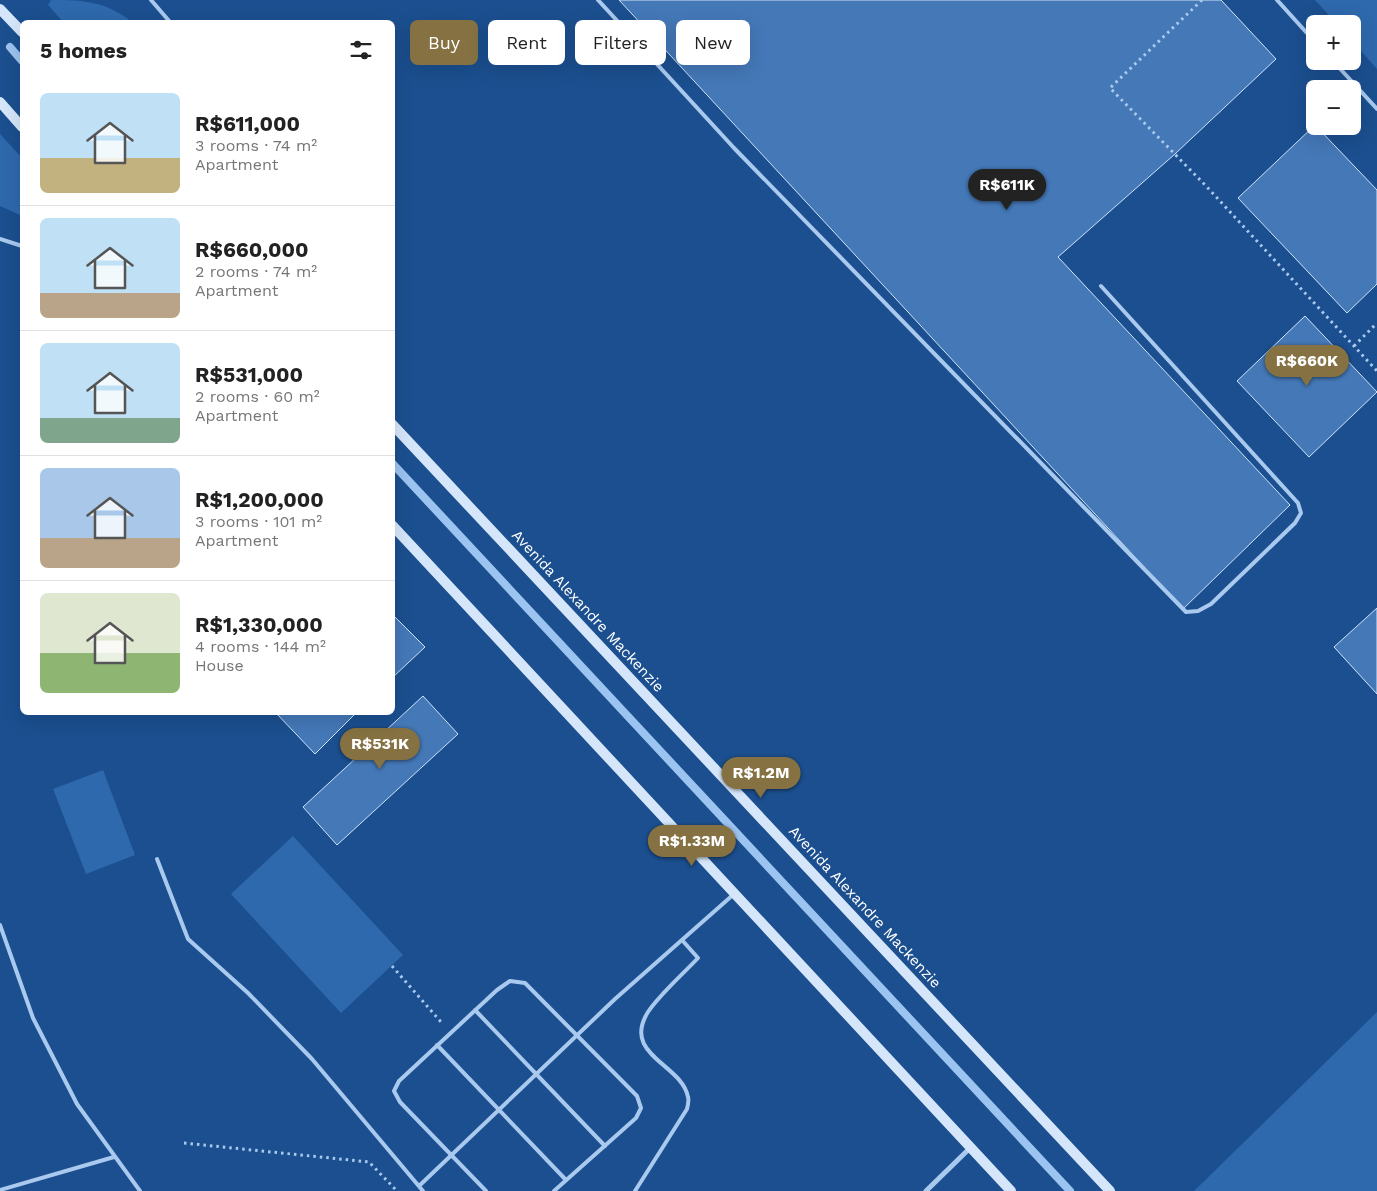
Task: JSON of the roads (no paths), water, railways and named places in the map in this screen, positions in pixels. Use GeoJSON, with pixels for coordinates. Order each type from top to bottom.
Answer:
{"type":"FeatureCollection","features":[{"type":"Feature","properties":{"kind":"street"},"geometry":{"type":"LineString","coordinates":[[0,9],[20,30]]}},
{"type":"Feature","properties":{"kind":"street"},"geometry":{"type":"LineString","coordinates":[[0,102],[20,125]]}},
{"type":"Feature","properties":{"kind":"street","name":"Avenida Alexandre Mackenzie"},"geometry":{"type":"LineString","coordinates":[[395,427],[1110,1191]]}},
{"type":"Feature","properties":{"kind":"street"},"geometry":{"type":"LineString","coordinates":[[395,529],[1010,1191]]}},
{"type":"Feature","properties":{"kind":"street"},"geometry":{"type":"LineString","coordinates":[[926,1191],[970,1149]]}},
{"type":"Feature","properties":{"kind":"lane"},"geometry":{"type":"LineString","coordinates":[[150,0],[168,20]]}},
{"type":"Feature","properties":{"kind":"lane"},"geometry":{"type":"LineString","coordinates":[[598,0],[734,148],[1186,612],[1198,611],[1211,604],[1296,523],[1301,513],[1298,504],[1101,286]]}},
{"type":"Feature","properties":{"kind":"lane"},"geometry":{"type":"LineString","coordinates":[[1277,0],[1306,32]]}},
{"type":"Feature","properties":{"kind":"lane"},"geometry":{"type":"LineString","coordinates":[[1341,70],[1377,109]]}},
{"type":"Feature","properties":{"kind":"lane"},"geometry":{"type":"LineString","coordinates":[[0,239],[20,245]]}},
{"type":"Feature","properties":{"kind":"lane"},"geometry":{"type":"LineString","coordinates":[[158,859],[188,939],[248,993],[312,1059],[423,1191]]}},
{"type":"Feature","properties":{"kind":"lane"},"geometry":{"type":"LineString","coordinates":[[419,1186],[576,1035],[734,894]]}},
{"type":"Feature","properties":{"kind":"lane"},"geometry":{"type":"LineString","coordinates":[[0,925],[33,1018],[76,1104],[140,1191]]}},
{"type":"Feature","properties":{"kind":"lane"},"geometry":{"type":"LineString","coordinates":[[635,1191],[687,1109],[688,1097],[680,1083],[646,1048],[641,1036],[642,1024],[648,1011],[698,958],[682,940]]}},
{"type":"Feature","properties":{"kind":"lane"},"geometry":{"type":"LineString","coordinates":[[486,1191],[400,1102],[394,1091],[398,1081],[475,1010],[510,981],[525,983],[636,1096],[642,1108],[636,1118],[554,1191]]}},
{"type":"Feature","properties":{"kind":"lane"},"geometry":{"type":"LineString","coordinates":[[475,1010],[605,1146]]}},
{"type":"Feature","properties":{"kind":"lane"},"geometry":{"type":"LineString","coordinates":[[437,1045],[497,1110],[566,1180]]}},
{"type":"Feature","properties":{"kind":"lane"},"geometry":{"type":"LineString","coordinates":[[0,1190],[114,1157]]}},
{"type":"Feature","properties":{"kind":"waterway"},"geometry":{"type":"LineString","coordinates":[[10,47],[20,59]]}},
{"type":"Feature","properties":{"kind":"waterway"},"geometry":{"type":"LineString","coordinates":[[395,466],[1070,1191]]}}]}
